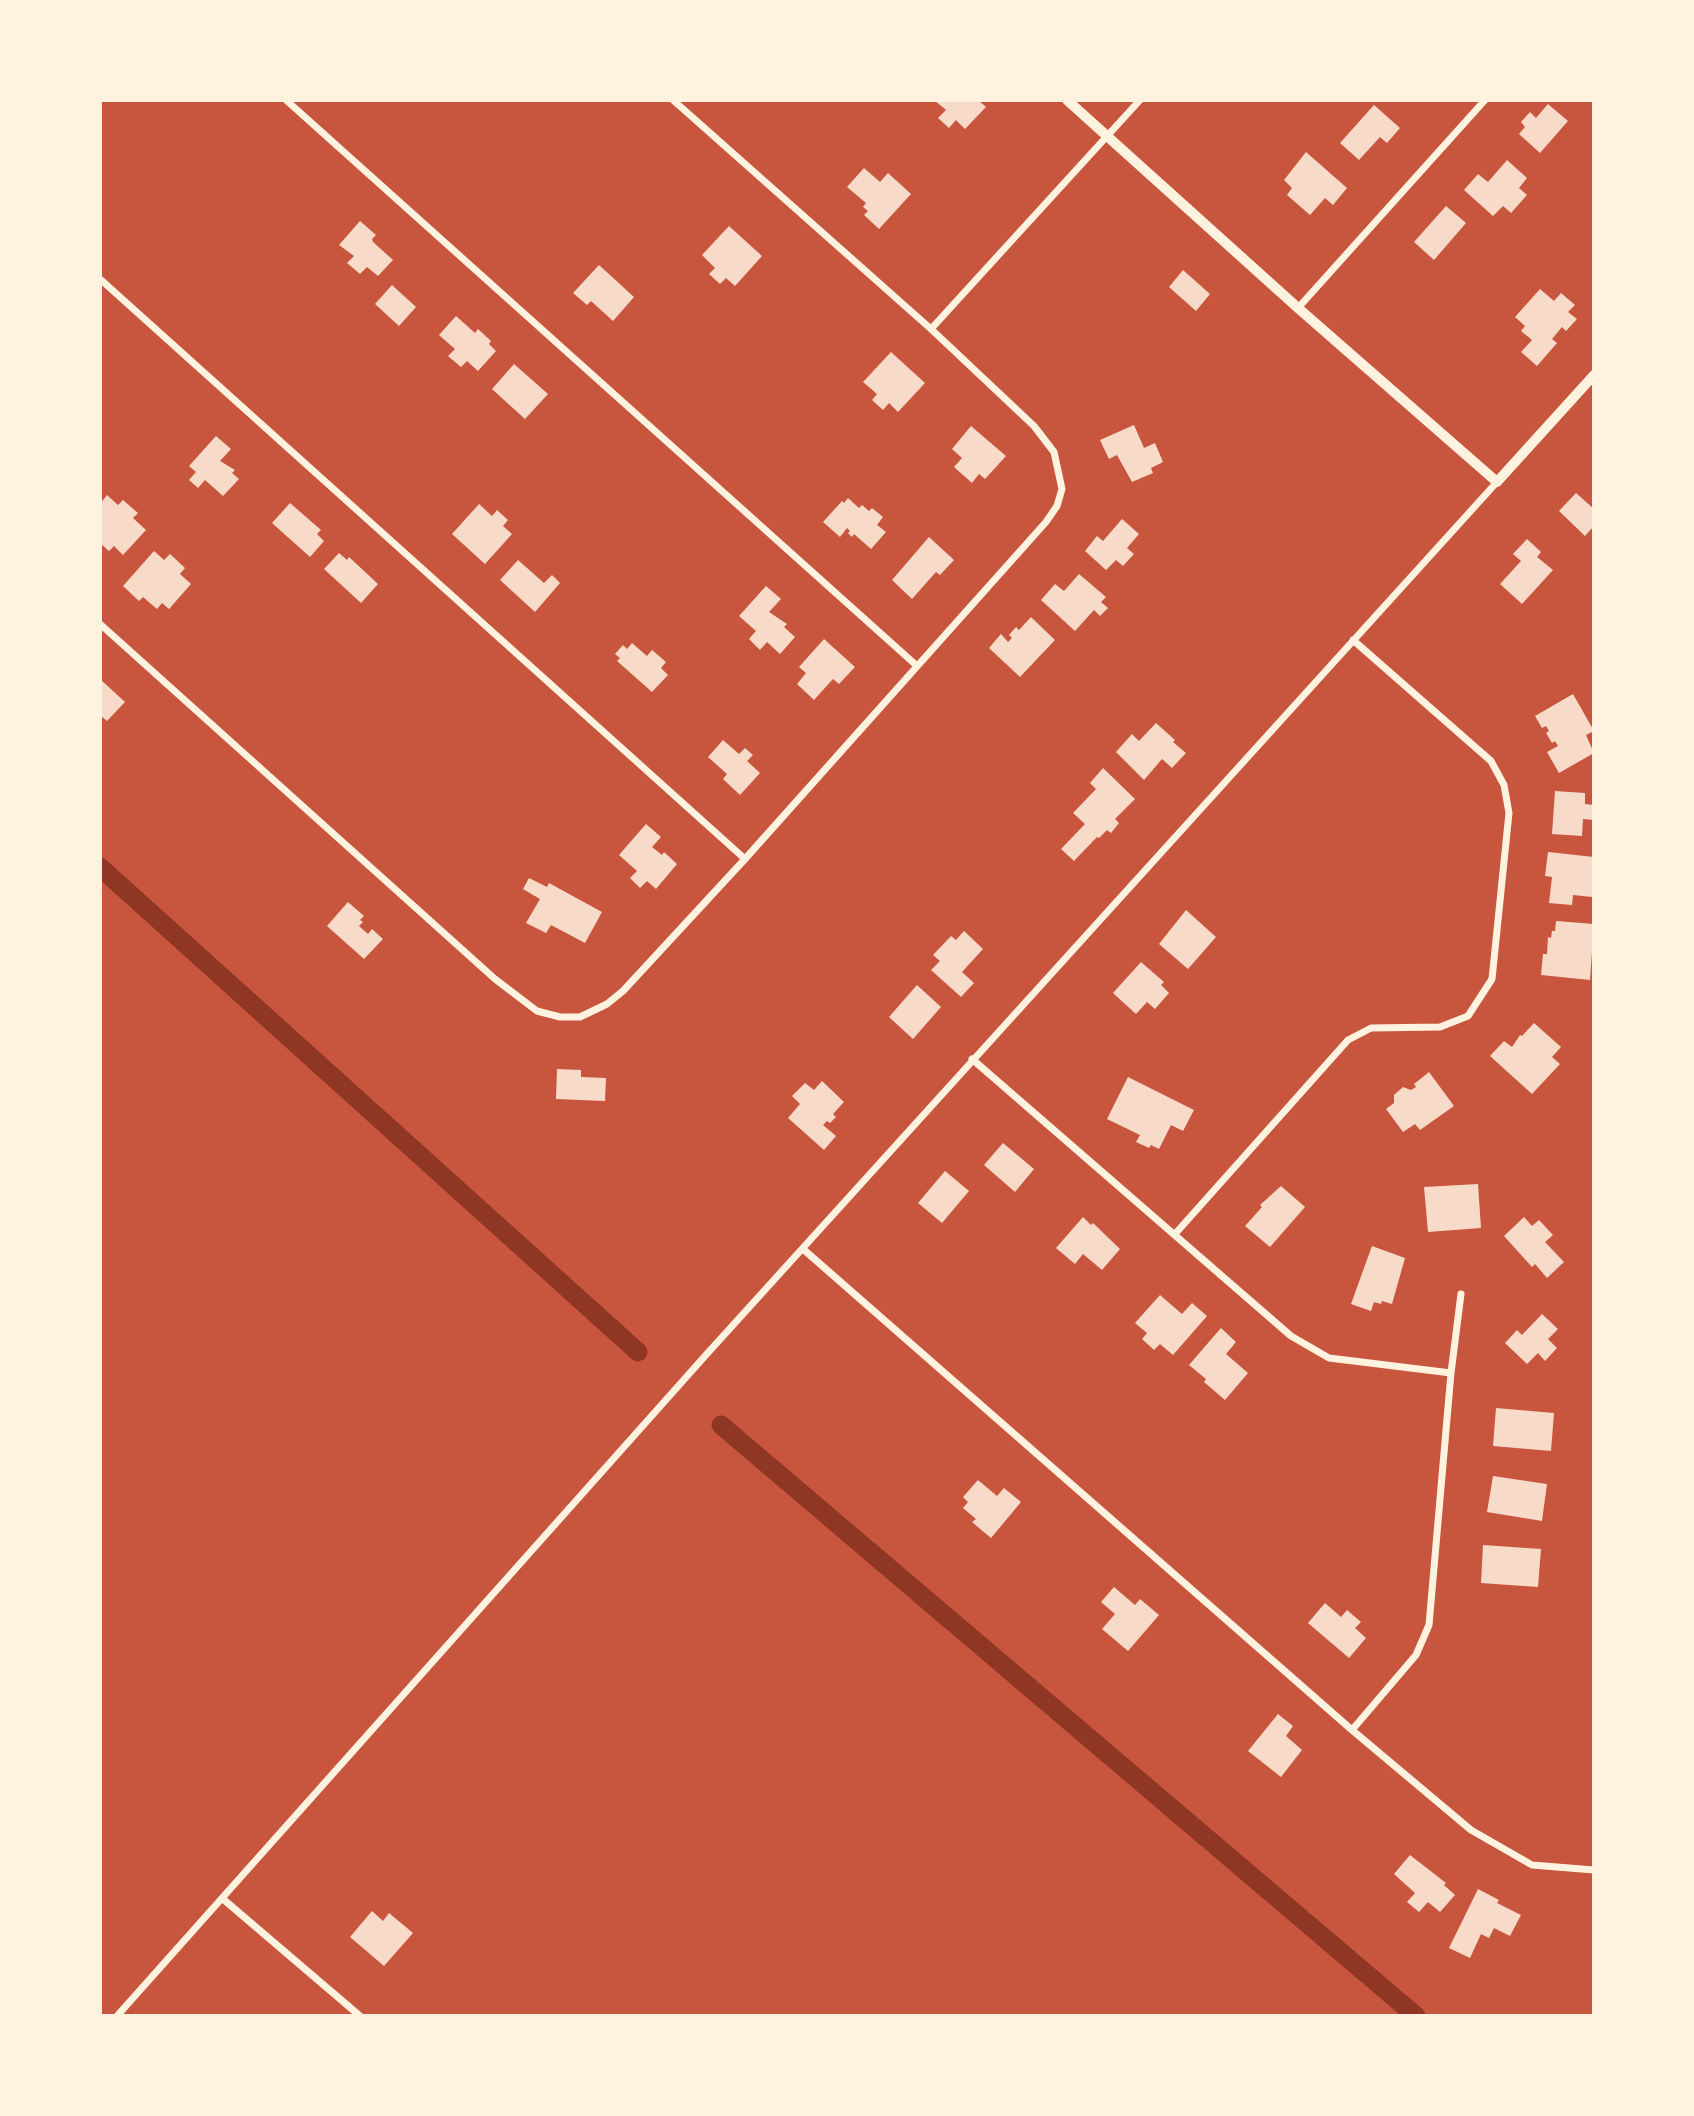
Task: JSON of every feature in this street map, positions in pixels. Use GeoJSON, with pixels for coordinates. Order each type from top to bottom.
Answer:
{"type":"FeatureCollection","features":[{"type":"Feature","properties":{"kind":"street"},"geometry":{"type":"LineString","coordinates":[[286,100],[916,665]]}},
{"type":"Feature","properties":{"kind":"street"},"geometry":{"type":"LineString","coordinates":[[100,624],[495,979],[537,1011],[560,1017],[580,1017],[607,1004],[623,991],[745,859],[1046,522],[1062,489],[1054,452],[1034,426],[931,330],[673,100]]}},
{"type":"Feature","properties":{"kind":"street"},"geometry":{"type":"LineString","coordinates":[[1067,100],[1497,482]]}},
{"type":"Feature","properties":{"kind":"street"},"geometry":{"type":"LineString","coordinates":[[931,330],[1140,100]]}},
{"type":"Feature","properties":{"kind":"street"},"geometry":{"type":"LineString","coordinates":[[1298,308],[1485,100]]}},
{"type":"Feature","properties":{"kind":"street"},"geometry":{"type":"LineString","coordinates":[[100,279],[745,859]]}},
{"type":"Feature","properties":{"kind":"street"},"geometry":{"type":"LineString","coordinates":[[117,2016],[972,1059],[1594,375]]}},
{"type":"Feature","properties":{"kind":"street"},"geometry":{"type":"LineString","coordinates":[[1175,1234],[1348,1040],[1371,1028],[1440,1027],[1468,1016],[1492,979],[1509,813],[1504,785],[1491,761],[1353,640]]}},
{"type":"Feature","properties":{"kind":"street"},"geometry":{"type":"LineString","coordinates":[[972,1059],[1291,1336],[1329,1358],[1451,1373]]}},
{"type":"Feature","properties":{"kind":"street"},"geometry":{"type":"LineString","coordinates":[[803,1249],[1352,1730],[1471,1830],[1532,1865],[1594,1871]]}},
{"type":"Feature","properties":{"kind":"street"},"geometry":{"type":"LineString","coordinates":[[1352,1730],[1416,1655],[1429,1625],[1451,1373],[1461,1294]]}},
{"type":"Feature","properties":{"kind":"street"},"geometry":{"type":"LineString","coordinates":[[223,1899],[360,2016]]}},
{"type":"Feature","properties":{"kind":"building"},"geometry":{"type":"Polygon","coordinates":[[[934,100],[978,100],[986,107],[965,129],[956,120],[949,128],[938,118],[946,110],[934,100]]]}},
{"type":"Feature","properties":{"kind":"building"},"geometry":{"type":"Polygon","coordinates":[[[1548,104],[1568,121],[1540,153],[1519,134],[1525,127],[1521,122],[1530,112],[1536,118],[1548,104]]]}},
{"type":"Feature","properties":{"kind":"building"},"geometry":{"type":"Polygon","coordinates":[[[1374,105],[1400,128],[1387,143],[1380,137],[1359,160],[1340,143],[1374,105]]]}},
{"type":"Feature","properties":{"kind":"building"},"geometry":{"type":"Polygon","coordinates":[[[1306,152],[1347,188],[1333,205],[1325,198],[1310,215],[1287,195],[1292,188],[1284,180],[1306,152]]]}},
{"type":"Feature","properties":{"kind":"building"},"geometry":{"type":"Polygon","coordinates":[[[1507,160],[1527,178],[1519,188],[1527,195],[1511,213],[1503,206],[1493,216],[1464,190],[1478,174],[1488,182],[1507,160]]]}},
{"type":"Feature","properties":{"kind":"building"},"geometry":{"type":"Polygon","coordinates":[[[864,168],[880,182],[888,173],[911,194],[879,229],[864,215],[868,211],[863,207],[866,203],[847,187],[864,168]]]}},
{"type":"Feature","properties":{"kind":"building"},"geometry":{"type":"Polygon","coordinates":[[[1446,206],[1466,223],[1434,260],[1414,242],[1446,206]]]}},
{"type":"Feature","properties":{"kind":"building"},"geometry":{"type":"Polygon","coordinates":[[[360,221],[376,235],[372,239],[373,242],[393,260],[378,276],[367,267],[360,274],[347,263],[354,256],[339,245],[360,221]]]}},
{"type":"Feature","properties":{"kind":"building"},"geometry":{"type":"Polygon","coordinates":[[[729,226],[762,256],[735,286],[726,278],[720,284],[709,274],[715,268],[702,255],[729,226]]]}},
{"type":"Feature","properties":{"kind":"building"},"geometry":{"type":"Polygon","coordinates":[[[599,265],[634,297],[613,321],[591,301],[587,305],[573,293],[599,265]]]}},
{"type":"Feature","properties":{"kind":"building"},"geometry":{"type":"Polygon","coordinates":[[[1183,270],[1210,294],[1196,311],[1169,287],[1183,270]]]}},
{"type":"Feature","properties":{"kind":"building"},"geometry":{"type":"Polygon","coordinates":[[[392,285],[416,307],[399,326],[375,304],[392,285]]]}},
{"type":"Feature","properties":{"kind":"building"},"geometry":{"type":"Polygon","coordinates":[[[1540,289],[1554,301],[1561,293],[1575,305],[1568,312],[1577,319],[1566,331],[1562,327],[1552,339],[1557,343],[1537,366],[1521,352],[1532,340],[1521,331],[1525,326],[1515,317],[1540,289]]]}},
{"type":"Feature","properties":{"kind":"building"},"geometry":{"type":"Polygon","coordinates":[[[456,316],[475,333],[478,329],[491,341],[489,344],[496,351],[478,371],[467,361],[461,367],[448,356],[455,349],[439,335],[456,316]]]}},
{"type":"Feature","properties":{"kind":"building"},"geometry":{"type":"Polygon","coordinates":[[[891,352],[925,383],[898,412],[889,403],[883,410],[872,400],[877,394],[863,382],[891,352]]]}},
{"type":"Feature","properties":{"kind":"building"},"geometry":{"type":"Polygon","coordinates":[[[514,364],[548,394],[525,419],[492,389],[514,364]]]}},
{"type":"Feature","properties":{"kind":"building"},"geometry":{"type":"Polygon","coordinates":[[[1134,425],[1144,448],[1155,443],[1163,462],[1151,468],[1153,473],[1132,482],[1117,455],[1109,459],[1100,440],[1134,425]]]}},
{"type":"Feature","properties":{"kind":"building"},"geometry":{"type":"Polygon","coordinates":[[[971,426],[1006,456],[985,479],[979,474],[972,483],[954,467],[962,458],[952,449],[971,426]]]}},
{"type":"Feature","properties":{"kind":"building"},"geometry":{"type":"Polygon","coordinates":[[[216,436],[231,449],[220,461],[235,470],[232,473],[239,479],[223,496],[205,480],[198,488],[189,480],[196,472],[189,466],[216,436]]]}},
{"type":"Feature","properties":{"kind":"building"},"geometry":{"type":"Polygon","coordinates":[[[1576,493],[1594,509],[1594,526],[1585,536],[1559,511],[1576,493]]]}},
{"type":"Feature","properties":{"kind":"building"},"geometry":{"type":"Polygon","coordinates":[[[107,495],[118,505],[123,500],[138,513],[133,518],[146,530],[123,555],[114,546],[109,551],[100,543],[100,504],[107,495]]]}},
{"type":"Feature","properties":{"kind":"building"},"geometry":{"type":"Polygon","coordinates":[[[848,498],[859,508],[862,505],[869,511],[872,508],[883,517],[877,525],[886,532],[871,549],[854,534],[852,537],[847,528],[840,537],[823,522],[848,498]]]}},
{"type":"Feature","properties":{"kind":"building"},"geometry":{"type":"Polygon","coordinates":[[[290,503],[321,530],[317,534],[324,541],[310,557],[272,523],[290,503]]]}},
{"type":"Feature","properties":{"kind":"building"},"geometry":{"type":"Polygon","coordinates":[[[479,504],[492,516],[497,510],[508,520],[503,526],[512,534],[485,564],[452,534],[479,504]]]}},
{"type":"Feature","properties":{"kind":"building"},"geometry":{"type":"Polygon","coordinates":[[[1122,519],[1139,534],[1127,548],[1134,554],[1123,566],[1116,560],[1106,570],[1085,551],[1097,536],[1103,541],[1122,519]]]}},
{"type":"Feature","properties":{"kind":"building"},"geometry":{"type":"Polygon","coordinates":[[[929,537],[954,560],[940,575],[936,572],[912,599],[892,580],[929,537]]]}},
{"type":"Feature","properties":{"kind":"building"},"geometry":{"type":"Polygon","coordinates":[[[1527,539],[1541,552],[1537,557],[1553,570],[1522,604],[1500,584],[1521,561],[1513,554],[1527,539]]]}},
{"type":"Feature","properties":{"kind":"building"},"geometry":{"type":"Polygon","coordinates":[[[154,551],[164,560],[170,554],[185,568],[180,574],[191,584],[169,609],[162,603],[157,609],[143,597],[139,601],[123,586],[154,551]]]}},
{"type":"Feature","properties":{"kind":"building"},"geometry":{"type":"Polygon","coordinates":[[[339,553],[347,560],[349,557],[378,584],[361,603],[324,569],[339,553]]]}},
{"type":"Feature","properties":{"kind":"building"},"geometry":{"type":"Polygon","coordinates":[[[518,560],[544,583],[552,575],[560,583],[535,612],[500,580],[518,560]]]}},
{"type":"Feature","properties":{"kind":"building"},"geometry":{"type":"Polygon","coordinates":[[[1079,574],[1106,597],[1101,602],[1108,608],[1100,616],[1094,610],[1075,631],[1041,600],[1055,584],[1064,591],[1079,574]]]}},
{"type":"Feature","properties":{"kind":"building"},"geometry":{"type":"Polygon","coordinates":[[[766,586],[781,599],[769,612],[787,624],[784,627],[795,637],[780,654],[767,642],[760,650],[749,639],[756,631],[739,616],[766,586]]]}},
{"type":"Feature","properties":{"kind":"building"},"geometry":{"type":"Polygon","coordinates":[[[1031,617],[1055,640],[1020,677],[989,648],[1001,634],[1008,642],[1012,638],[1009,635],[1016,627],[1019,630],[1031,617]]]}},
{"type":"Feature","properties":{"kind":"building"},"geometry":{"type":"Polygon","coordinates":[[[824,639],[855,667],[839,684],[833,679],[814,700],[797,684],[806,673],[799,667],[824,639]]]}},
{"type":"Feature","properties":{"kind":"building"},"geometry":{"type":"Polygon","coordinates":[[[632,643],[647,656],[652,650],[666,662],[661,668],[668,675],[652,692],[617,661],[620,658],[615,654],[623,645],[627,649],[632,643]]]}},
{"type":"Feature","properties":{"kind":"building"},"geometry":{"type":"Polygon","coordinates":[[[100,679],[125,702],[107,721],[100,715],[100,679]]]}},
{"type":"Feature","properties":{"kind":"building"},"geometry":{"type":"Polygon","coordinates":[[[1573,694],[1594,731],[1586,735],[1594,753],[1559,773],[1547,752],[1558,746],[1555,741],[1552,743],[1546,733],[1549,731],[1546,726],[1542,728],[1535,716],[1573,694]]]}},
{"type":"Feature","properties":{"kind":"building"},"geometry":{"type":"Polygon","coordinates":[[[1156,723],[1186,753],[1172,768],[1162,759],[1144,780],[1116,752],[1132,734],[1139,741],[1156,723]]]}},
{"type":"Feature","properties":{"kind":"building"},"geometry":{"type":"Polygon","coordinates":[[[723,740],[739,754],[745,748],[753,755],[747,761],[760,773],[740,795],[723,779],[727,774],[708,757],[723,740]]]}},
{"type":"Feature","properties":{"kind":"building"},"geometry":{"type":"Polygon","coordinates":[[[1103,768],[1135,799],[1115,819],[1119,823],[1111,833],[1107,830],[1097,837],[1074,861],[1061,849],[1085,824],[1073,813],[1096,789],[1090,783],[1103,768]]]}},
{"type":"Feature","properties":{"kind":"building"},"geometry":{"type":"Polygon","coordinates":[[[1555,791],[1585,793],[1585,804],[1594,805],[1594,820],[1583,819],[1582,836],[1552,834],[1555,791]]]}},
{"type":"Feature","properties":{"kind":"building"},"geometry":{"type":"Polygon","coordinates":[[[646,824],[661,837],[652,847],[662,855],[664,852],[677,864],[656,889],[647,881],[640,888],[630,878],[637,871],[619,855],[646,824]]]}},
{"type":"Feature","properties":{"kind":"building"},"geometry":{"type":"Polygon","coordinates":[[[1548,852],[1594,857],[1592,897],[1573,895],[1572,905],[1549,903],[1552,877],[1545,876],[1548,852]]]}},
{"type":"Feature","properties":{"kind":"building"},"geometry":{"type":"Polygon","coordinates":[[[529,878],[547,887],[549,883],[602,912],[585,943],[551,925],[546,933],[526,923],[540,899],[523,889],[529,878]]]}},
{"type":"Feature","properties":{"kind":"building"},"geometry":{"type":"Polygon","coordinates":[[[348,902],[364,916],[359,926],[368,934],[372,929],[383,939],[364,959],[327,926],[348,902]]]}},
{"type":"Feature","properties":{"kind":"building"},"geometry":{"type":"Polygon","coordinates":[[[1186,910],[1216,937],[1188,969],[1159,944],[1186,910]]]}},
{"type":"Feature","properties":{"kind":"building"},"geometry":{"type":"Polygon","coordinates":[[[1556,921],[1594,924],[1590,980],[1541,975],[1543,954],[1547,954],[1548,937],[1551,938],[1552,931],[1555,931],[1556,921]]]}},
{"type":"Feature","properties":{"kind":"building"},"geometry":{"type":"Polygon","coordinates":[[[964,931],[983,949],[962,972],[974,983],[961,997],[931,970],[940,961],[933,955],[951,936],[956,940],[964,931]]]}},
{"type":"Feature","properties":{"kind":"building"},"geometry":{"type":"Polygon","coordinates":[[[1141,962],[1164,982],[1161,985],[1169,993],[1155,1009],[1147,1002],[1136,1014],[1113,993],[1141,962]]]}},
{"type":"Feature","properties":{"kind":"building"},"geometry":{"type":"Polygon","coordinates":[[[917,985],[941,1007],[913,1039],[889,1017],[917,985]]]}},
{"type":"Feature","properties":{"kind":"building"},"geometry":{"type":"Polygon","coordinates":[[[1534,1023],[1561,1047],[1552,1057],[1560,1064],[1532,1094],[1490,1056],[1504,1041],[1512,1047],[1520,1035],[1534,1023]]]}},
{"type":"Feature","properties":{"kind":"building"},"geometry":{"type":"Polygon","coordinates":[[[557,1069],[581,1070],[581,1077],[606,1078],[605,1101],[556,1099],[557,1069]]]}},
{"type":"Feature","properties":{"kind":"building"},"geometry":{"type":"Polygon","coordinates":[[[1429,1072],[1454,1106],[1420,1130],[1415,1124],[1403,1132],[1386,1109],[1394,1103],[1394,1095],[1403,1087],[1411,1090],[1416,1087],[1414,1084],[1429,1072]]]}},
{"type":"Feature","properties":{"kind":"building"},"geometry":{"type":"Polygon","coordinates":[[[1128,1077],[1194,1110],[1183,1131],[1171,1125],[1159,1149],[1136,1142],[1140,1135],[1107,1119],[1128,1077]]]}},
{"type":"Feature","properties":{"kind":"building"},"geometry":{"type":"Polygon","coordinates":[[[822,1081],[844,1102],[833,1114],[836,1117],[823,1125],[836,1136],[824,1150],[788,1118],[800,1104],[792,1096],[805,1083],[814,1090],[822,1081]]]}},
{"type":"Feature","properties":{"kind":"building"},"geometry":{"type":"Polygon","coordinates":[[[1003,1143],[1034,1169],[1015,1192],[984,1165],[1003,1143]]]}},
{"type":"Feature","properties":{"kind":"building"},"geometry":{"type":"Polygon","coordinates":[[[945,1171],[969,1191],[942,1223],[918,1203],[945,1171]]]}},
{"type":"Feature","properties":{"kind":"building"},"geometry":{"type":"Polygon","coordinates":[[[1478,1184],[1481,1228],[1428,1232],[1424,1187],[1478,1184]]]}},
{"type":"Feature","properties":{"kind":"building"},"geometry":{"type":"Polygon","coordinates":[[[1281,1186],[1305,1207],[1270,1247],[1245,1226],[1262,1207],[1260,1205],[1281,1186]]]}},
{"type":"Feature","properties":{"kind":"building"},"geometry":{"type":"Polygon","coordinates":[[[1083,1217],[1120,1249],[1102,1270],[1083,1254],[1075,1264],[1056,1248],[1083,1217]]]}},
{"type":"Feature","properties":{"kind":"building"},"geometry":{"type":"Polygon","coordinates":[[[1524,1217],[1532,1226],[1539,1220],[1553,1235],[1545,1242],[1564,1262],[1547,1278],[1535,1264],[1532,1267],[1504,1236],[1524,1217]]]}},
{"type":"Feature","properties":{"kind":"building"},"geometry":{"type":"Polygon","coordinates":[[[1372,1246],[1405,1258],[1392,1304],[1374,1302],[1371,1311],[1351,1304],[1372,1246]]]}},
{"type":"Feature","properties":{"kind":"building"},"geometry":{"type":"Polygon","coordinates":[[[1160,1295],[1182,1314],[1192,1303],[1207,1316],[1173,1355],[1160,1344],[1154,1350],[1142,1339],[1147,1333],[1135,1323],[1160,1295]]]}},
{"type":"Feature","properties":{"kind":"building"},"geometry":{"type":"Polygon","coordinates":[[[1542,1314],[1558,1329],[1548,1339],[1557,1348],[1545,1361],[1538,1353],[1527,1364],[1505,1343],[1517,1330],[1522,1335],[1542,1314]]]}},
{"type":"Feature","properties":{"kind":"building"},"geometry":{"type":"Polygon","coordinates":[[[1221,1328],[1236,1342],[1226,1354],[1248,1373],[1225,1400],[1189,1365],[1221,1328]]]}},
{"type":"Feature","properties":{"kind":"building"},"geometry":{"type":"Polygon","coordinates":[[[1496,1408],[1554,1413],[1551,1451],[1493,1446],[1496,1408]]]}},
{"type":"Feature","properties":{"kind":"building"},"geometry":{"type":"Polygon","coordinates":[[[1493,1476],[1547,1484],[1542,1521],[1487,1512],[1493,1476]]]}},
{"type":"Feature","properties":{"kind":"building"},"geometry":{"type":"Polygon","coordinates":[[[978,1480],[997,1496],[1004,1488],[1021,1502],[991,1538],[972,1522],[976,1519],[963,1508],[968,1502],[963,1497],[978,1480]]]}},
{"type":"Feature","properties":{"kind":"building"},"geometry":{"type":"Polygon","coordinates":[[[1483,1545],[1541,1549],[1538,1587],[1481,1583],[1483,1545]]]}},
{"type":"Feature","properties":{"kind":"building"},"geometry":{"type":"Polygon","coordinates":[[[1114,1587],[1135,1605],[1140,1599],[1159,1615],[1128,1651],[1102,1629],[1115,1614],[1101,1602],[1114,1587]]]}},
{"type":"Feature","properties":{"kind":"building"},"geometry":{"type":"Polygon","coordinates":[[[1325,1603],[1341,1617],[1347,1610],[1361,1622],[1355,1628],[1366,1638],[1349,1658],[1308,1623],[1325,1603]]]}},
{"type":"Feature","properties":{"kind":"building"},"geometry":{"type":"Polygon","coordinates":[[[1278,1714],[1293,1726],[1286,1736],[1302,1750],[1281,1777],[1248,1751],[1278,1714]]]}},
{"type":"Feature","properties":{"kind":"building"},"geometry":{"type":"Polygon","coordinates":[[[1410,1855],[1446,1883],[1444,1885],[1455,1895],[1440,1912],[1428,1902],[1419,1912],[1407,1902],[1415,1893],[1394,1874],[1410,1855]]]}},
{"type":"Feature","properties":{"kind":"building"},"geometry":{"type":"Polygon","coordinates":[[[1478,1889],[1499,1900],[1497,1903],[1521,1915],[1510,1936],[1494,1928],[1489,1938],[1481,1934],[1470,1958],[1449,1948],[1478,1889]]]}},
{"type":"Feature","properties":{"kind":"building"},"geometry":{"type":"Polygon","coordinates":[[[372,1911],[383,1921],[389,1913],[413,1933],[384,1966],[350,1937],[372,1911]]]}},
{"type":"Feature","properties":{"kind":"waterway"},"geometry":{"type":"LineString","coordinates":[[100,867],[638,1352]]}},
{"type":"Feature","properties":{"kind":"waterway"},"geometry":{"type":"LineString","coordinates":[[721,1425],[1416,2016]]}}]}
